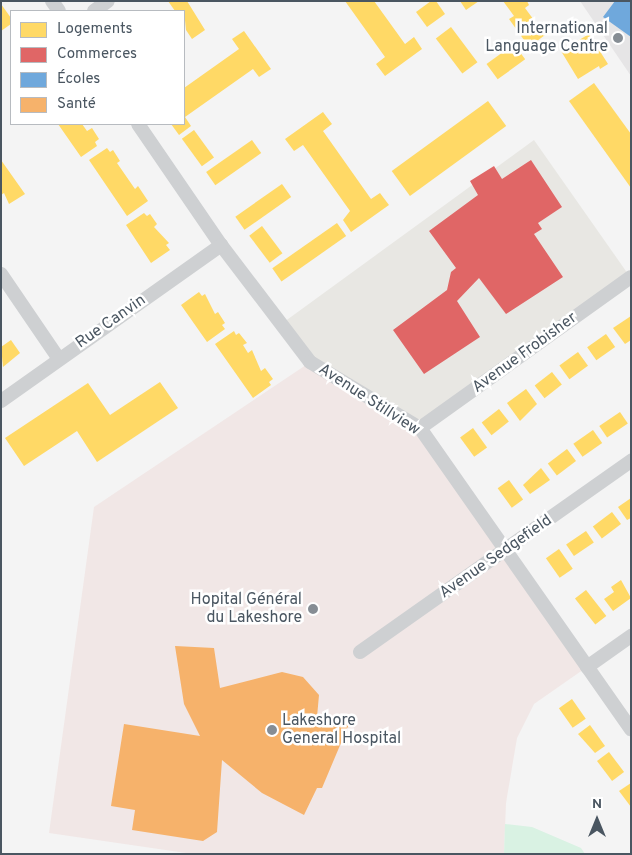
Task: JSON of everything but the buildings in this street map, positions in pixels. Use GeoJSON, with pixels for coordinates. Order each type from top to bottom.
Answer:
{"type":"FeatureCollection","features":[{"type":"Feature","properties":{"kind":"street"},"geometry":{"type":"LineString","coordinates":[[95,10],[108,1]]}},
{"type":"Feature","properties":{"kind":"street","name":"Avenue Stillview"},"geometry":{"type":"LineString","coordinates":[[139,125],[221,245],[310,362],[420,428],[504,551],[631,729]]}},
{"type":"Feature","properties":{"kind":"street","name":"Rue Canvin"},"geometry":{"type":"LineString","coordinates":[[1,401],[221,245]]}},
{"type":"Feature","properties":{"kind":"street"},"geometry":{"type":"LineString","coordinates":[[1,274],[59,359]]}},
{"type":"Feature","properties":{"kind":"street","name":"Avenue Frobisher"},"geometry":{"type":"LineString","coordinates":[[420,428],[631,277]]}},
{"type":"Feature","properties":{"kind":"street","name":"Avenue Sedgefield"},"geometry":{"type":"LineString","coordinates":[[360,652],[631,461]]}},
{"type":"Feature","properties":{"kind":"street"},"geometry":{"type":"LineString","coordinates":[[587,667],[631,636]]}},
{"type":"Feature","properties":{"kind":"shaded area","name":"International Language Centre"},"geometry":{"type":"Polygon","coordinates":[[[580,1],[631,1],[631,76],[580,1]]]}},
{"type":"Feature","properties":{"kind":"shaded area"},"geometry":{"type":"Polygon","coordinates":[[[534,140],[628,274],[420,428],[310,362],[284,322],[534,140]]]}},
{"type":"Feature","properties":{"kind":"shaded area","name":"Hopital Général du Lakeshore"},"geometry":{"type":"Polygon","coordinates":[[[306,365],[420,428],[587,667],[534,704],[517,738],[506,803],[504,854],[193,854],[49,833],[94,507],[306,365]]]}},
{"type":"Feature","properties":{"kind":"green space"},"geometry":{"type":"Polygon","coordinates":[[[505,824],[532,827],[581,848],[585,854],[504,854],[505,824]]]}},
{"type":"Feature","properties":{"kind":"place","name":"International Language Centre"},"geometry":{"type":"Point","coordinates":[618,38]}},
{"type":"Feature","properties":{"kind":"place","name":"Hopital Général du Lakeshore"},"geometry":{"type":"Point","coordinates":[313,609]}},
{"type":"Feature","properties":{"kind":"place","name":"Lakeshore General Hospital"},"geometry":{"type":"Point","coordinates":[272,730]}}]}
